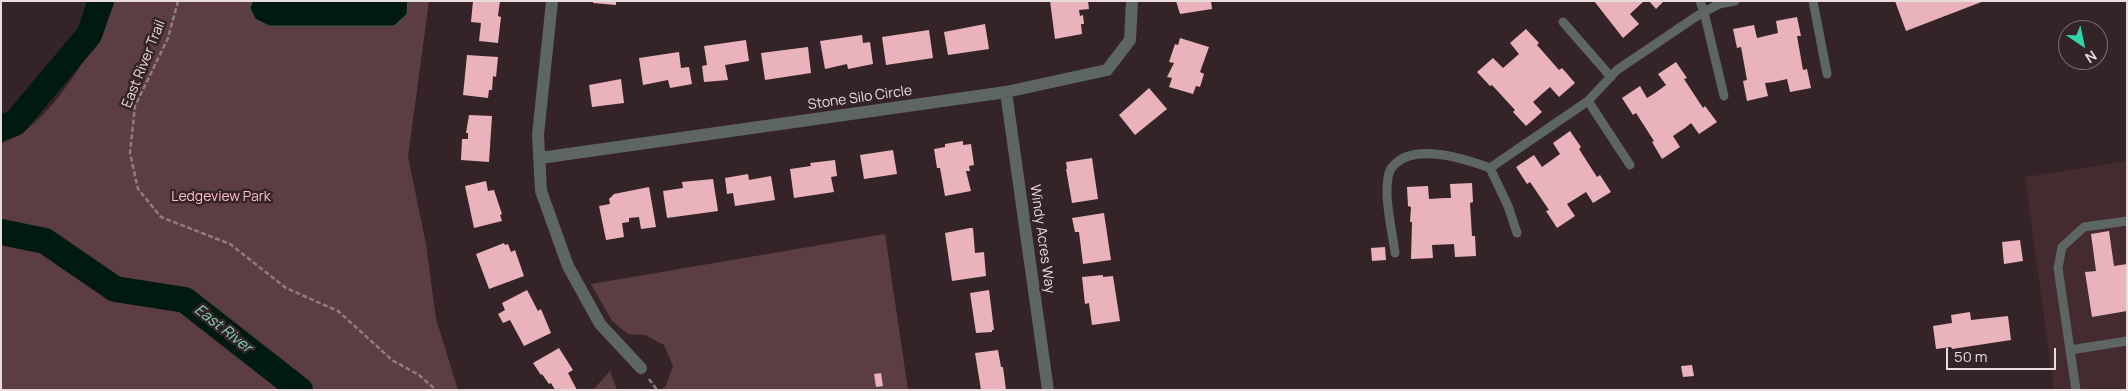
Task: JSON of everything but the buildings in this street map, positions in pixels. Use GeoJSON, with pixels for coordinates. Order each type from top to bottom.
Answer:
{"type":"FeatureCollection","features":[{"type":"Feature","properties":{"kind":"street"},"geometry":{"type":"LineString","coordinates":[[552,1],[538,135],[541,191],[568,266],[600,324],[641,368]]}},
{"type":"Feature","properties":{"kind":"street","name":"Stone Silo Circle"},"geometry":{"type":"LineString","coordinates":[[540,158],[1006,92],[1107,70],[1130,40],[1132,1]]}},
{"type":"Feature","properties":{"kind":"street","name":"Windy Acres Way"},"geometry":{"type":"LineString","coordinates":[[1006,92],[1048,390]]}},
{"type":"Feature","properties":{"kind":"lane"},"geometry":{"type":"LineString","coordinates":[[1700,1],[1724,96]]}},
{"type":"Feature","properties":{"kind":"lane"},"geometry":{"type":"LineString","coordinates":[[1490,168],[1588,101],[1617,70],[1704,12],[1719,4],[1735,1]]}},
{"type":"Feature","properties":{"kind":"lane"},"geometry":{"type":"LineString","coordinates":[[1813,1],[1826,74]]}},
{"type":"Feature","properties":{"kind":"lane"},"geometry":{"type":"LineString","coordinates":[[1563,22],[1611,77]]}},
{"type":"Feature","properties":{"kind":"lane"},"geometry":{"type":"LineString","coordinates":[[1588,101],[1630,164]]}},
{"type":"Feature","properties":{"kind":"lane"},"geometry":{"type":"LineString","coordinates":[[1395,252],[1386,187],[1389,170],[1401,158],[1417,154],[1443,155],[1465,159],[1490,168],[1508,206],[1517,233]]}},
{"type":"Feature","properties":{"kind":"lane"},"geometry":{"type":"LineString","coordinates":[[2076,390],[2058,268],[2062,246],[2084,227],[2127,221]]}},
{"type":"Feature","properties":{"kind":"lane"},"geometry":{"type":"LineString","coordinates":[[2070,350],[2127,342]]}},
{"type":"Feature","properties":{"kind":"path","name":"East River Trail"},"geometry":{"type":"LineString","coordinates":[[178,1],[168,38],[135,106],[130,153],[138,188],[161,218],[230,244],[286,288],[338,310],[392,360],[419,375],[436,390]]}},
{"type":"Feature","properties":{"kind":"shaded area"},"geometry":{"type":"Polygon","coordinates":[[[253,1],[408,1],[407,14],[394,26],[269,26],[255,19],[250,8],[253,1]]]}},
{"type":"Feature","properties":{"kind":"shaded area"},"geometry":{"type":"Polygon","coordinates":[[[2127,161],[2127,390],[2054,390],[2025,177],[2127,161]]]}},
{"type":"Feature","properties":{"kind":"green space","name":"Ledgeview Park"},"geometry":{"type":"Polygon","coordinates":[[[114,1],[429,1],[408,157],[426,244],[436,319],[458,390],[1,390],[1,144],[22,133],[37,121],[64,90],[87,55],[114,1]]]}},
{"type":"Feature","properties":{"kind":"green space"},"geometry":{"type":"Polygon","coordinates":[[[885,234],[908,390],[661,390],[666,386],[673,366],[664,345],[645,335],[628,334],[612,321],[591,284],[885,234]]]}},
{"type":"Feature","properties":{"kind":"green space"},"geometry":{"type":"Polygon","coordinates":[[[610,371],[617,390],[593,390],[610,371]]]}},
{"type":"Feature","properties":{"kind":"waterway","name":"East River"},"geometry":{"type":"LineString","coordinates":[[1,128],[15,123],[89,35],[101,1]]}},
{"type":"Feature","properties":{"kind":"waterway","name":"East River"},"geometry":{"type":"LineString","coordinates":[[1,232],[45,241],[115,289],[185,300],[300,390]]}}]}
